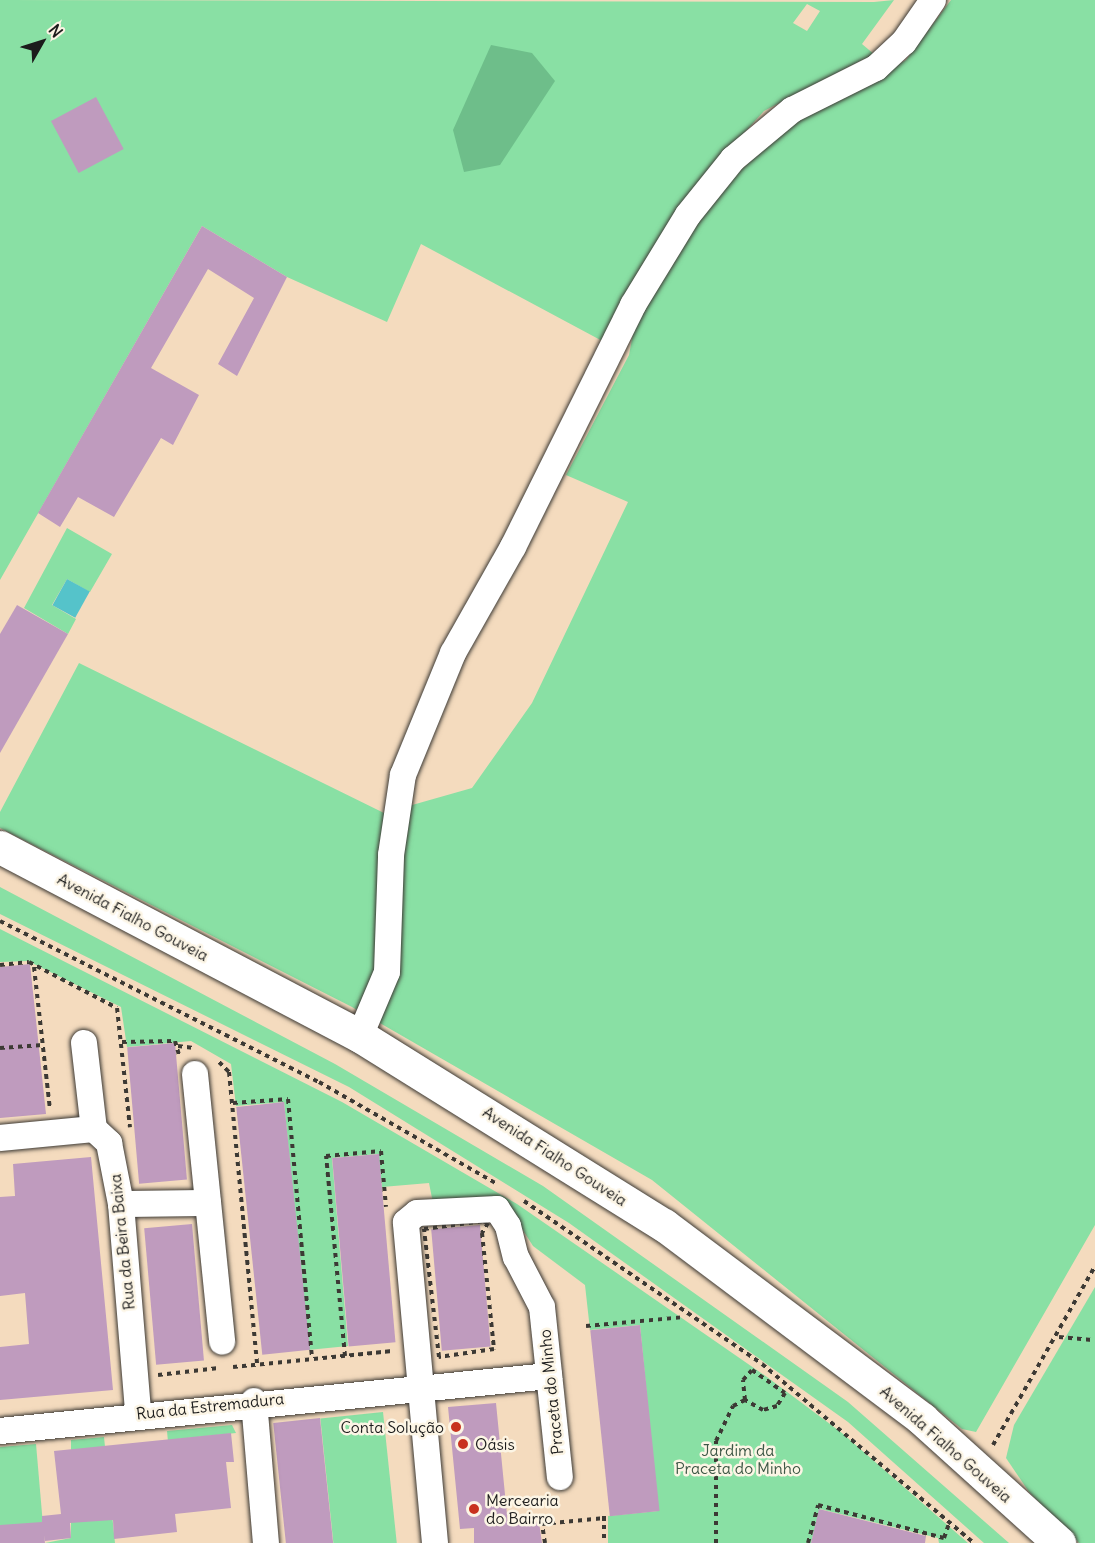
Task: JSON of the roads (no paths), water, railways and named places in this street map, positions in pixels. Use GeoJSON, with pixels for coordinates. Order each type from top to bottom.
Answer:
{"type":"FeatureCollection","features":[{"type":"Feature","properties":{"kind":"main road","name":"Avenida Fialho Gouveia"},"geometry":{"type":"LineString","coordinates":[[0,847],[360,1036],[664,1225],[803,1325],[978,1470],[1059,1543]]}},
{"type":"Feature","properties":{"kind":"main road","name":"Avenida Fialho Gouveia"},"geometry":{"type":"LineString","coordinates":[[0,873],[350,1056],[544,1170],[821,1364],[1025,1543]]}},
{"type":"Feature","properties":{"kind":"street"},"geometry":{"type":"LineString","coordinates":[[360,1036],[387,972],[391,855],[403,775],[453,653],[513,547],[633,305],[688,215],[733,159],[792,110],[876,68],[904,42],[933,0]]}},
{"type":"Feature","properties":{"kind":"street"},"geometry":{"type":"LineString","coordinates":[[0,1138],[93,1129],[84,1043]]}},
{"type":"Feature","properties":{"kind":"street"},"geometry":{"type":"LineString","coordinates":[[196,1062],[222,1342]]}},
{"type":"Feature","properties":{"kind":"street","name":"Rua da Beira Baixa"},"geometry":{"type":"LineString","coordinates":[[93,1129],[109,1143],[121,1204],[138,1413]]}},
{"type":"Feature","properties":{"kind":"street"},"geometry":{"type":"LineString","coordinates":[[121,1204],[208,1203]]}},
{"type":"Feature","properties":{"kind":"street","name":"Praceta do Minho"},"geometry":{"type":"LineString","coordinates":[[422,1388],[406,1222],[417,1213],[497,1209],[542,1307],[560,1477]]}},
{"type":"Feature","properties":{"kind":"street","name":"Rua da Estremadura"},"geometry":{"type":"LineString","coordinates":[[0,1431],[254,1401],[549,1376]]}},
{"type":"Feature","properties":{"kind":"street"},"geometry":{"type":"LineString","coordinates":[[422,1388],[435,1543]]}},
{"type":"Feature","properties":{"kind":"street"},"geometry":{"type":"LineString","coordinates":[[254,1401],[266,1543]]}},
{"type":"Feature","properties":{"kind":"water"},"geometry":{"type":"Polygon","coordinates":[[[67,579],[90,592],[75,618],[52,605],[67,579]]]}},
{"type":"Feature","properties":{"kind":"place","name":"Conta Solução"},"geometry":{"type":"Point","coordinates":[456,1427]}},
{"type":"Feature","properties":{"kind":"place","name":"Oásis"},"geometry":{"type":"Point","coordinates":[463,1444]}},
{"type":"Feature","properties":{"kind":"place","name":"Mercearia do Bairro"},"geometry":{"type":"Point","coordinates":[474,1509]}},
{"type":"Feature","properties":{"kind":"park label","name":"Jardim da Praceta do Minho"},"geometry":{"type":"Point","coordinates":[738,1459]}}]}
